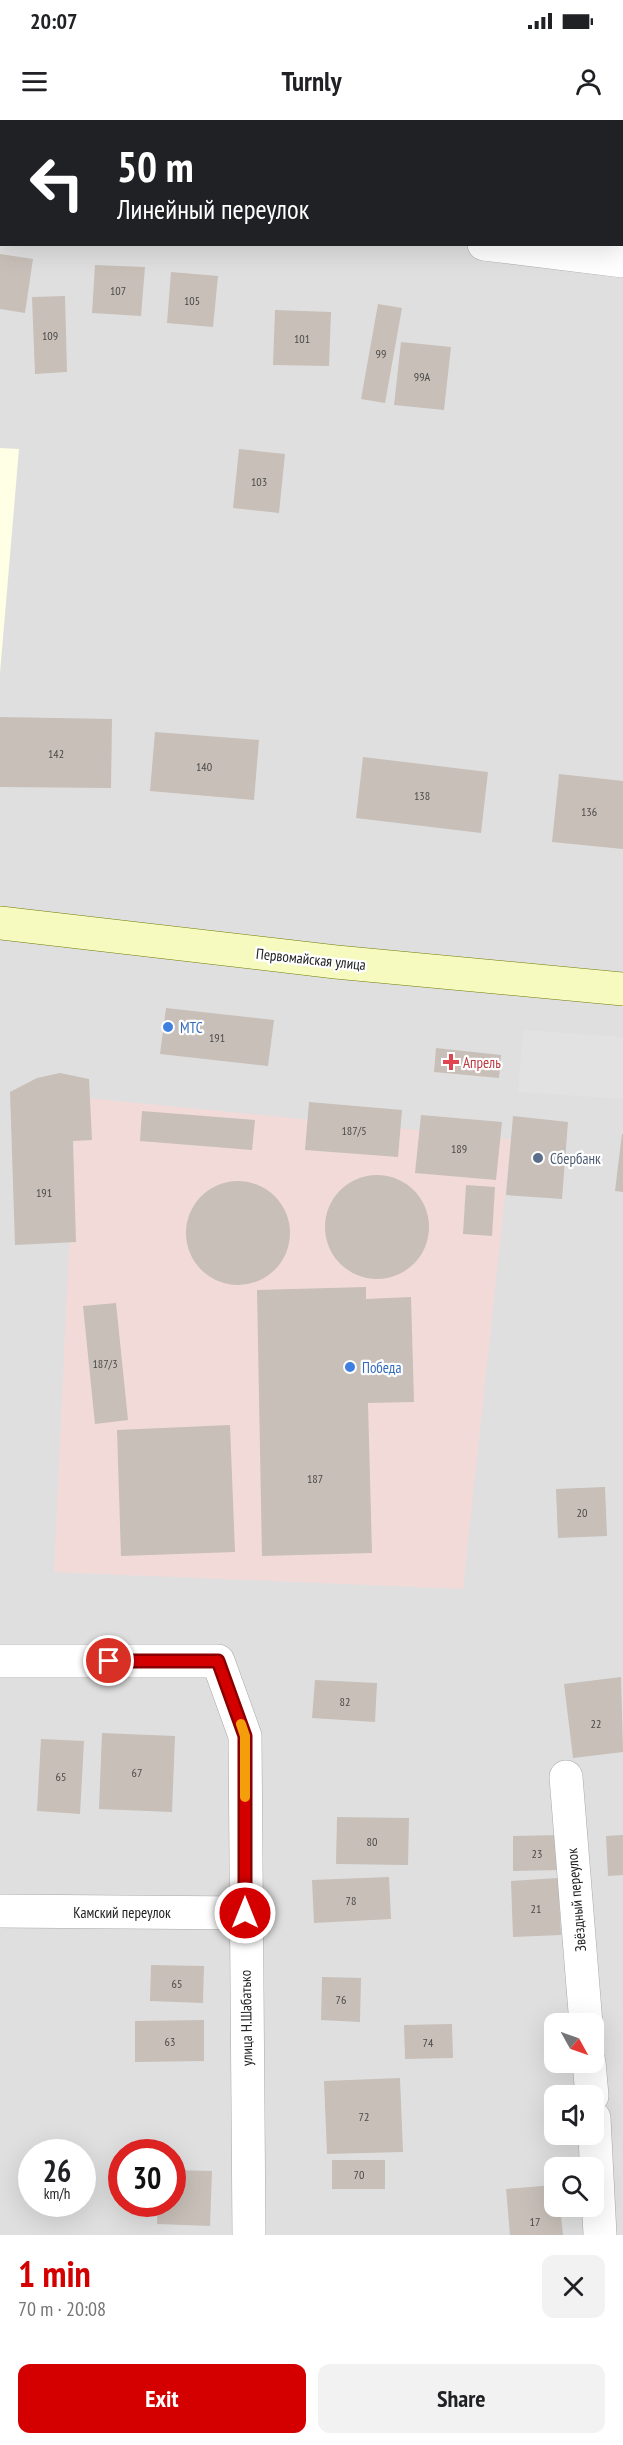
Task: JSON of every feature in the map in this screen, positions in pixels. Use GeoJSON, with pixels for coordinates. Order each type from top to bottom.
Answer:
{"type":"FeatureCollection","features":[{"type":"Feature","properties":{"kind":"main road","name":"Первомайская улица"},"geometry":{"type":"LineString","coordinates":[[0,923],[336,962],[623,989]]}},
{"type":"Feature","properties":{"kind":"street"},"geometry":{"type":"LineString","coordinates":[[500,246],[623,261]]}},
{"type":"Feature","properties":{"kind":"street","name":"улица Н.Шабатько"},"geometry":{"type":"LineString","coordinates":[[0,1661],[218,1661],[245,1736],[249,2235]]}},
{"type":"Feature","properties":{"kind":"street","name":"Звёздный переулок"},"geometry":{"type":"LineString","coordinates":[[566,1777],[585,2013]]}},
{"type":"Feature","properties":{"kind":"street","name":"Камский переулок"},"geometry":{"type":"LineString","coordinates":[[0,1911],[245,1913]]}},
{"type":"Feature","properties":{"kind":"street"},"geometry":{"type":"LineString","coordinates":[[600,2235],[610,2168],[603,2145]]}},
{"type":"Feature","properties":{"kind":"shaded area"},"geometry":{"type":"Polygon","coordinates":[[[0,246],[623,246],[623,2235],[0,2235],[0,246]]]}},
{"type":"Feature","properties":{"kind":"shaded area"},"geometry":{"type":"Polygon","coordinates":[[[0,448],[19,449],[0,673],[0,448]]]}},
{"type":"Feature","properties":{"kind":"shaded area"},"geometry":{"type":"Polygon","coordinates":[[[523,1030],[623,1037],[623,1099],[518,1092],[523,1030]]]}},
{"type":"Feature","properties":{"kind":"shaded area"},"geometry":{"type":"Polygon","coordinates":[[[76,1097],[511,1139],[463,1589],[54,1572],[76,1097]]]}},
{"type":"Feature","properties":{"kind":"building"},"geometry":{"type":"Polygon","coordinates":[[[0,254],[33,259],[25,313],[0,309],[0,254]]]}},
{"type":"Feature","properties":{"kind":"building"},"geometry":{"type":"Polygon","coordinates":[[[95,265],[145,267],[141,316],[92,313],[95,265]]]}},
{"type":"Feature","properties":{"kind":"building"},"geometry":{"type":"Polygon","coordinates":[[[171,272],[218,276],[213,327],[167,323],[171,272]]]}},
{"type":"Feature","properties":{"kind":"building"},"geometry":{"type":"Polygon","coordinates":[[[65,296],[67,372],[35,374],[32,297],[65,296]]]}},
{"type":"Feature","properties":{"kind":"building"},"geometry":{"type":"Polygon","coordinates":[[[378,304],[402,308],[385,403],[361,399],[378,304]]]}},
{"type":"Feature","properties":{"kind":"building"},"geometry":{"type":"Polygon","coordinates":[[[275,310],[331,312],[329,366],[273,365],[275,310]]]}},
{"type":"Feature","properties":{"kind":"building"},"geometry":{"type":"Polygon","coordinates":[[[401,342],[451,347],[444,410],[394,405],[401,342]]]}},
{"type":"Feature","properties":{"kind":"building"},"geometry":{"type":"Polygon","coordinates":[[[239,449],[285,454],[279,513],[233,508],[239,449]]]}},
{"type":"Feature","properties":{"kind":"building"},"geometry":{"type":"Polygon","coordinates":[[[0,717],[112,719],[111,788],[0,787],[0,717]]]}},
{"type":"Feature","properties":{"kind":"building"},"geometry":{"type":"Polygon","coordinates":[[[155,732],[259,740],[254,800],[150,791],[155,732]]]}},
{"type":"Feature","properties":{"kind":"building"},"geometry":{"type":"Polygon","coordinates":[[[363,757],[488,772],[481,833],[356,818],[363,757]]]}},
{"type":"Feature","properties":{"kind":"building"},"geometry":{"type":"Polygon","coordinates":[[[559,774],[623,781],[623,849],[552,842],[559,774]]]}},
{"type":"Feature","properties":{"kind":"building"},"geometry":{"type":"Polygon","coordinates":[[[166,1008],[274,1020],[268,1066],[160,1054],[166,1008]]]}},
{"type":"Feature","properties":{"kind":"building"},"geometry":{"type":"Polygon","coordinates":[[[436,1048],[501,1055],[499,1078],[434,1072],[436,1048]]]}},
{"type":"Feature","properties":{"kind":"building"},"geometry":{"type":"Polygon","coordinates":[[[60,1073],[89,1079],[92,1140],[73,1141],[76,1242],[15,1245],[10,1092],[37,1078],[60,1073]]]}},
{"type":"Feature","properties":{"kind":"building"},"geometry":{"type":"Polygon","coordinates":[[[309,1102],[402,1110],[398,1157],[305,1150],[309,1102]]]}},
{"type":"Feature","properties":{"kind":"building"},"geometry":{"type":"Polygon","coordinates":[[[142,1111],[255,1120],[252,1150],[140,1141],[142,1111]]]}},
{"type":"Feature","properties":{"kind":"building"},"geometry":{"type":"Polygon","coordinates":[[[421,1115],[502,1122],[496,1180],[415,1173],[421,1115]]]}},
{"type":"Feature","properties":{"kind":"building"},"geometry":{"type":"Polygon","coordinates":[[[513,1116],[568,1122],[562,1199],[506,1195],[513,1116]]]}},
{"type":"Feature","properties":{"kind":"building"},"geometry":{"type":"Polygon","coordinates":[[[623,1134],[623,1192],[615,1191],[623,1134]]]}},
{"type":"Feature","properties":{"kind":"building"},"geometry":{"type":"Polygon","coordinates":[[[377,1175],[397,1179],[414,1190],[425,1207],[429,1227],[425,1247],[414,1264],[397,1275],[377,1279],[357,1275],[340,1264],[329,1247],[325,1227],[329,1207],[340,1190],[357,1179],[377,1175]]]}},
{"type":"Feature","properties":{"kind":"building"},"geometry":{"type":"Polygon","coordinates":[[[238,1181],[258,1185],[275,1196],[286,1213],[290,1233],[286,1253],[275,1270],[258,1281],[238,1285],[218,1281],[201,1270],[190,1253],[186,1233],[190,1213],[201,1196],[218,1185],[238,1181]]]}},
{"type":"Feature","properties":{"kind":"building"},"geometry":{"type":"Polygon","coordinates":[[[466,1185],[495,1187],[492,1236],[463,1234],[466,1185]]]}},
{"type":"Feature","properties":{"kind":"building"},"geometry":{"type":"Polygon","coordinates":[[[366,1287],[366,1299],[411,1297],[414,1402],[368,1403],[372,1553],[262,1556],[257,1290],[366,1287]]]}},
{"type":"Feature","properties":{"kind":"building"},"geometry":{"type":"Polygon","coordinates":[[[116,1303],[128,1420],[95,1424],[83,1306],[116,1303]]]}},
{"type":"Feature","properties":{"kind":"building"},"geometry":{"type":"Polygon","coordinates":[[[230,1425],[235,1552],[121,1556],[117,1430],[230,1425]]]}},
{"type":"Feature","properties":{"kind":"building"},"geometry":{"type":"Polygon","coordinates":[[[605,1487],[607,1536],[558,1538],[556,1489],[605,1487]]]}},
{"type":"Feature","properties":{"kind":"building"},"geometry":{"type":"Polygon","coordinates":[[[621,1677],[623,1752],[573,1758],[564,1684],[621,1677]]]}},
{"type":"Feature","properties":{"kind":"building"},"geometry":{"type":"Polygon","coordinates":[[[315,1680],[377,1683],[375,1722],[312,1718],[315,1680]]]}},
{"type":"Feature","properties":{"kind":"building"},"geometry":{"type":"Polygon","coordinates":[[[102,1733],[175,1736],[172,1812],[99,1809],[102,1733]]]}},
{"type":"Feature","properties":{"kind":"building"},"geometry":{"type":"Polygon","coordinates":[[[41,1739],[84,1741],[80,1814],[37,1811],[41,1739]]]}},
{"type":"Feature","properties":{"kind":"building"},"geometry":{"type":"Polygon","coordinates":[[[337,1817],[409,1818],[408,1865],[336,1864],[337,1817]]]}},
{"type":"Feature","properties":{"kind":"building"},"geometry":{"type":"Polygon","coordinates":[[[561,1835],[561,1870],[513,1871],[513,1836],[561,1835]]]}},
{"type":"Feature","properties":{"kind":"building"},"geometry":{"type":"Polygon","coordinates":[[[623,1835],[623,1875],[608,1876],[606,1836],[623,1835]]]}},
{"type":"Feature","properties":{"kind":"building"},"geometry":{"type":"Polygon","coordinates":[[[389,1877],[391,1919],[314,1923],[312,1880],[389,1877]]]}},
{"type":"Feature","properties":{"kind":"building"},"geometry":{"type":"Polygon","coordinates":[[[558,1878],[561,1935],[513,1937],[511,1881],[558,1878]]]}},
{"type":"Feature","properties":{"kind":"building"},"geometry":{"type":"Polygon","coordinates":[[[151,1965],[204,1966],[203,2003],[150,2001],[151,1965]]]}},
{"type":"Feature","properties":{"kind":"building"},"geometry":{"type":"Polygon","coordinates":[[[322,1977],[361,1978],[360,2022],[321,2020],[322,1977]]]}},
{"type":"Feature","properties":{"kind":"building"},"geometry":{"type":"Polygon","coordinates":[[[204,2020],[204,2061],[135,2062],[135,2021],[204,2020]]]}},
{"type":"Feature","properties":{"kind":"building"},"geometry":{"type":"Polygon","coordinates":[[[452,2024],[453,2058],[405,2059],[404,2025],[452,2024]]]}},
{"type":"Feature","properties":{"kind":"building"},"geometry":{"type":"Polygon","coordinates":[[[400,2078],[403,2152],[327,2154],[324,2081],[400,2078]]]}},
{"type":"Feature","properties":{"kind":"building"},"geometry":{"type":"Polygon","coordinates":[[[332,2160],[385,2160],[385,2189],[332,2189],[332,2160]]]}},
{"type":"Feature","properties":{"kind":"building"},"geometry":{"type":"Polygon","coordinates":[[[186,2170],[212,2171],[210,2226],[157,2224],[157,2217],[186,2217],[186,2170]]]}},
{"type":"Feature","properties":{"kind":"building"},"geometry":{"type":"Polygon","coordinates":[[[544,2186],[544,2217],[561,2217],[563,2235],[510,2235],[506,2189],[544,2186]]]}},
{"type":"Feature","properties":{"kind":"slow traffic"},"geometry":{"type":"LineString","coordinates":[[241,1724],[245,1736],[245,1797]]}},
{"type":"Feature","properties":{"kind":"place","name":"МТС"},"geometry":{"type":"Point","coordinates":[168,1027]}},
{"type":"Feature","properties":{"kind":"place","name":"Апрель"},"geometry":{"type":"Point","coordinates":[451,1062]}},
{"type":"Feature","properties":{"kind":"place","name":"Сбербанк"},"geometry":{"type":"Point","coordinates":[538,1158]}},
{"type":"Feature","properties":{"kind":"place","name":"Победа"},"geometry":{"type":"Point","coordinates":[350,1367]}},
{"type":"Feature","properties":{"kind":"route"},"geometry":{"type":"LineString","coordinates":[[109,1661],[218,1661],[245,1736],[245,1913]]}}]}
